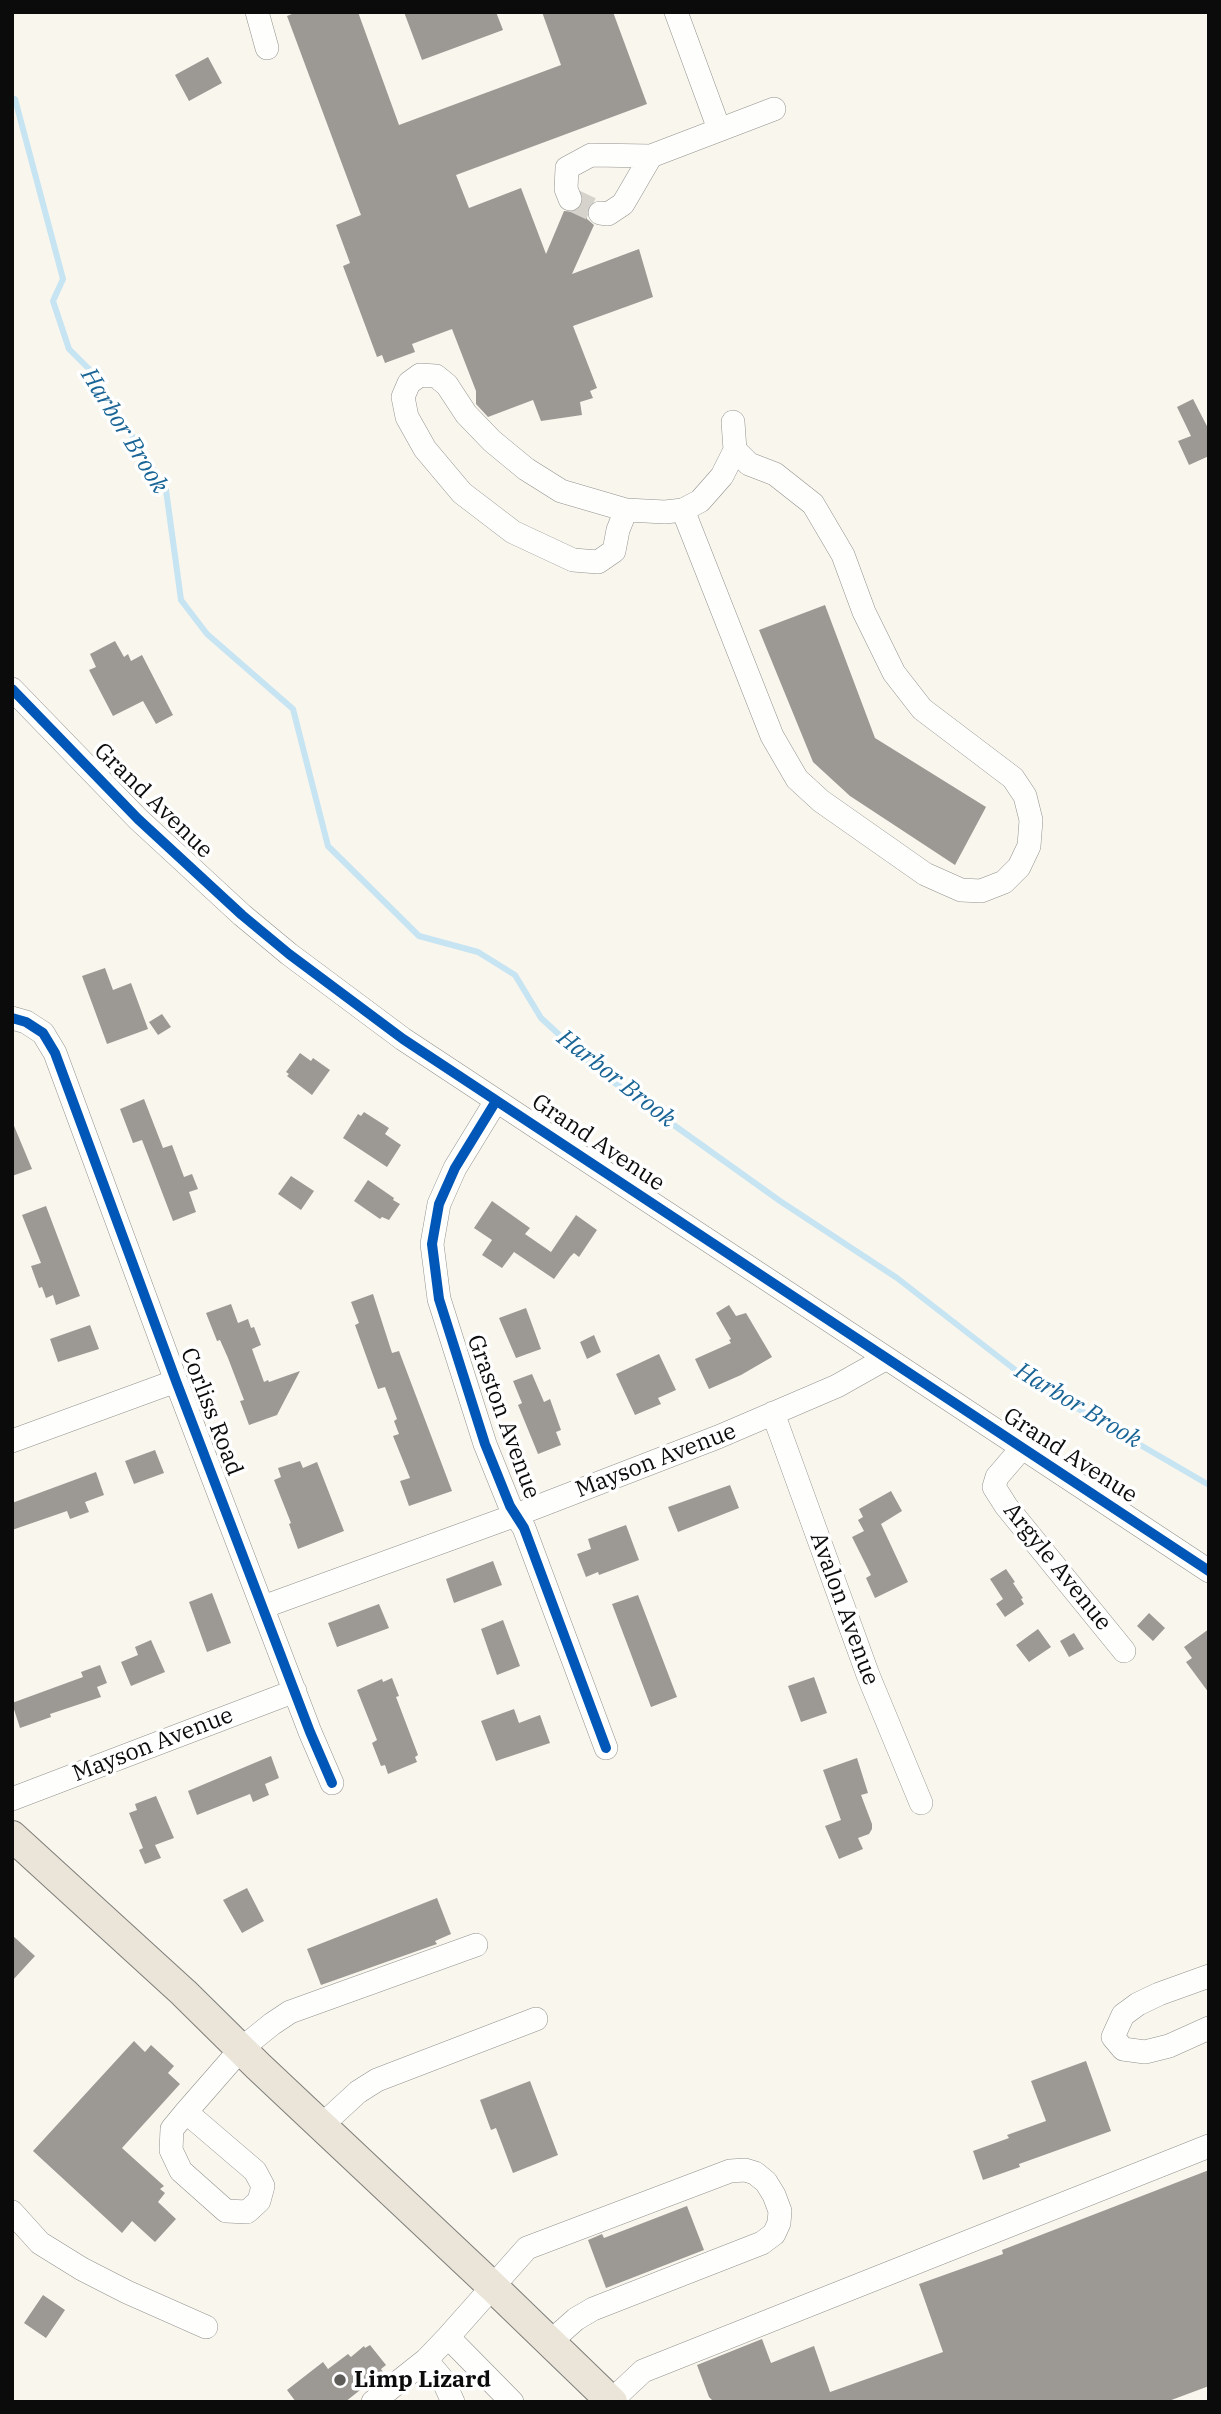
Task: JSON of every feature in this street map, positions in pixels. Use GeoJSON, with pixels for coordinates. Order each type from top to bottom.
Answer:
{"type":"FeatureCollection","features":[{"type":"Feature","properties":{"kind":"main road"},"geometry":{"type":"LineString","coordinates":[[12,1836],[184,1993],[612,2402]]}},
{"type":"Feature","properties":{"kind":"street"},"geometry":{"type":"LineString","coordinates":[[257,12],[267,48]]}},
{"type":"Feature","properties":{"kind":"street"},"geometry":{"type":"LineString","coordinates":[[676,12],[719,129]]}},
{"type":"Feature","properties":{"kind":"street"},"geometry":{"type":"LineString","coordinates":[[570,199],[566,189],[567,168],[591,155],[651,156],[774,110]]}},
{"type":"Feature","properties":{"kind":"street"},"geometry":{"type":"LineString","coordinates":[[600,213],[608,214],[623,204],[651,156]]}},
{"type":"Feature","properties":{"kind":"street"},"geometry":{"type":"LineString","coordinates":[[626,510],[614,551],[598,562],[573,560],[513,532],[463,494],[425,449],[407,417],[403,397],[409,383],[420,375],[436,376],[447,385],[475,423],[526,469],[561,491],[626,510],[683,510],[700,501],[722,475],[735,450],[733,422]]}},
{"type":"Feature","properties":{"kind":"street"},"geometry":{"type":"LineString","coordinates":[[683,510],[772,736],[797,779],[821,801],[925,874],[961,890],[981,891],[1003,882],[1019,867],[1029,846],[1031,820],[1025,796],[1013,778],[922,709],[894,673],[864,612],[843,555],[813,504],[775,474],[749,464],[735,450]]}},
{"type":"Feature","properties":{"kind":"street","name":"Grand Avenue"},"geometry":{"type":"LineString","coordinates":[[12,689],[138,818],[242,915],[289,954],[403,1039],[1209,1571]]}},
{"type":"Feature","properties":{"kind":"street","name":"Corliss Road"},"geometry":{"type":"LineString","coordinates":[[12,1018],[26,1022],[43,1033],[55,1053],[176,1381],[332,1783]]}},
{"type":"Feature","properties":{"kind":"street","name":"Graston Avenue"},"geometry":{"type":"LineString","coordinates":[[496,1101],[455,1168],[439,1204],[432,1244],[439,1299],[485,1444],[510,1506],[524,1528],[606,1748]]}},
{"type":"Feature","properties":{"kind":"street","name":"Mayson Avenue"},"geometry":{"type":"LineString","coordinates":[[263,1607],[516,1515],[718,1437],[836,1386],[885,1359]]}},
{"type":"Feature","properties":{"kind":"street"},"geometry":{"type":"LineString","coordinates":[[12,1441],[176,1381]]}},
{"type":"Feature","properties":{"kind":"street","name":"Avalon Avenue"},"geometry":{"type":"LineString","coordinates":[[773,1413],[868,1675],[921,1803]]}},
{"type":"Feature","properties":{"kind":"street","name":"Argyle Avenue"},"geometry":{"type":"LineString","coordinates":[[1021,1449],[997,1476],[994,1487],[1006,1506],[1124,1651]]}},
{"type":"Feature","properties":{"kind":"street","name":"Mayson Avenue"},"geometry":{"type":"LineString","coordinates":[[12,1799],[295,1691]]}},
{"type":"Feature","properties":{"kind":"street"},"geometry":{"type":"LineString","coordinates":[[186,2112],[256,2171],[264,2186],[259,2201],[247,2211],[226,2211],[181,2171],[171,2150],[172,2129],[186,2112],[241,2049],[290,2012],[476,1945]]}},
{"type":"Feature","properties":{"kind":"street"},"geometry":{"type":"LineString","coordinates":[[1209,1976],[1138,2004],[1123,2015],[1113,2038],[1123,2049],[1145,2052],[1169,2046],[1209,2028]]}},
{"type":"Feature","properties":{"kind":"street"},"geometry":{"type":"LineString","coordinates":[[321,2126],[358,2092],[377,2080],[536,2019]]}},
{"type":"Feature","properties":{"kind":"street"},"geometry":{"type":"LineString","coordinates":[[612,2402],[643,2371],[1209,2146]]}},
{"type":"Feature","properties":{"kind":"street"},"geometry":{"type":"LineString","coordinates":[[373,2402],[426,2360],[449,2337],[527,2248],[730,2171],[745,2170],[755,2173],[766,2182],[780,2211],[774,2234],[762,2243],[593,2309],[576,2319],[550,2342]]}},
{"type":"Feature","properties":{"kind":"street"},"geometry":{"type":"LineString","coordinates":[[12,2212],[40,2243],[82,2269],[206,2327]]}},
{"type":"Feature","properties":{"kind":"street"},"geometry":{"type":"LineString","coordinates":[[449,2337],[512,2402]]}},
{"type":"Feature","properties":{"kind":"street"},"geometry":{"type":"LineString","coordinates":[[426,2360],[443,2379],[453,2402]]}},
{"type":"Feature","properties":{"kind":"building"},"geometry":{"type":"Polygon","coordinates":[[[297,12],[358,12],[399,125],[561,65],[542,12],[613,12],[647,104],[456,175],[469,208],[521,188],[546,254],[564,211],[575,212],[581,208],[583,196],[594,201],[586,212],[587,219],[594,225],[572,274],[639,249],[653,297],[573,326],[597,388],[590,391],[593,398],[580,402],[582,415],[541,421],[533,400],[488,417],[476,404],[476,391],[452,329],[412,344],[415,352],[385,363],[382,355],[377,357],[343,266],[350,263],[336,225],[361,215],[287,16],[297,12]]]}},
{"type":"Feature","properties":{"kind":"building"},"geometry":{"type":"Polygon","coordinates":[[[404,12],[496,12],[503,30],[422,60],[404,12]]]}},
{"type":"Feature","properties":{"kind":"building"},"geometry":{"type":"Polygon","coordinates":[[[208,57],[222,83],[189,101],[175,75],[208,57]]]}},
{"type":"Feature","properties":{"kind":"building"},"geometry":{"type":"Polygon","coordinates":[[[1193,399],[1209,430],[1209,456],[1189,465],[1178,441],[1191,436],[1177,407],[1193,399]]]}},
{"type":"Feature","properties":{"kind":"building"},"geometry":{"type":"Polygon","coordinates":[[[825,605],[875,738],[986,807],[955,865],[850,796],[813,762],[759,630],[825,605]]]}},
{"type":"Feature","properties":{"kind":"building"},"geometry":{"type":"Polygon","coordinates":[[[115,641],[124,657],[128,654],[131,661],[142,655],[173,715],[156,724],[143,701],[113,716],[89,670],[96,667],[90,654],[115,641]]]}},
{"type":"Feature","properties":{"kind":"building"},"geometry":{"type":"Polygon","coordinates":[[[105,968],[113,990],[131,983],[148,1029],[107,1044],[82,976],[105,968]]]}},
{"type":"Feature","properties":{"kind":"building"},"geometry":{"type":"Polygon","coordinates":[[[162,1014],[171,1027],[158,1035],[149,1022],[162,1014]]]}},
{"type":"Feature","properties":{"kind":"building"},"geometry":{"type":"Polygon","coordinates":[[[300,1053],[330,1070],[312,1095],[287,1076],[289,1074],[286,1072],[300,1053]]]}},
{"type":"Feature","properties":{"kind":"building"},"geometry":{"type":"Polygon","coordinates":[[[144,1099],[163,1148],[172,1145],[184,1177],[192,1174],[198,1189],[189,1192],[196,1212],[173,1221],[142,1140],[133,1143],[120,1109],[144,1099]]]}},
{"type":"Feature","properties":{"kind":"building"},"geometry":{"type":"Polygon","coordinates":[[[364,1112],[389,1128],[385,1134],[401,1145],[387,1167],[343,1138],[358,1114],[361,1116],[364,1112]]]}},
{"type":"Feature","properties":{"kind":"building"},"geometry":{"type":"Polygon","coordinates":[[[12,1121],[32,1169],[12,1176],[12,1121]]]}},
{"type":"Feature","properties":{"kind":"building"},"geometry":{"type":"Polygon","coordinates":[[[291,1176],[314,1191],[301,1210],[278,1194],[291,1176]]]}},
{"type":"Feature","properties":{"kind":"building"},"geometry":{"type":"Polygon","coordinates":[[[368,1180],[400,1204],[389,1220],[382,1217],[380,1219],[354,1201],[368,1180]]]}},
{"type":"Feature","properties":{"kind":"building"},"geometry":{"type":"Polygon","coordinates":[[[492,1201],[530,1228],[525,1234],[551,1252],[576,1215],[597,1230],[579,1257],[574,1253],[554,1279],[514,1252],[502,1268],[482,1255],[492,1240],[474,1228],[492,1201]]]}},
{"type":"Feature","properties":{"kind":"building"},"geometry":{"type":"Polygon","coordinates":[[[46,1206],[80,1296],[56,1305],[53,1295],[46,1298],[42,1287],[39,1288],[31,1266],[41,1263],[22,1215],[46,1206]]]}},
{"type":"Feature","properties":{"kind":"building"},"geometry":{"type":"Polygon","coordinates":[[[373,1294],[392,1353],[399,1351],[452,1491],[409,1506],[400,1481],[410,1478],[393,1436],[399,1434],[394,1421],[397,1419],[385,1387],[378,1389],[355,1325],[359,1323],[351,1302],[373,1294]]]}},
{"type":"Feature","properties":{"kind":"building"},"geometry":{"type":"Polygon","coordinates":[[[231,1304],[238,1323],[248,1319],[251,1328],[254,1327],[261,1345],[252,1349],[264,1382],[300,1371],[277,1415],[249,1425],[240,1401],[244,1400],[228,1358],[220,1340],[217,1341],[206,1313],[231,1304]]]}},
{"type":"Feature","properties":{"kind":"building"},"geometry":{"type":"Polygon","coordinates":[[[729,1305],[736,1316],[746,1313],[772,1357],[709,1389],[695,1359],[731,1343],[716,1313],[729,1305]]]}},
{"type":"Feature","properties":{"kind":"building"},"geometry":{"type":"Polygon","coordinates":[[[526,1308],[541,1349],[516,1358],[499,1318],[526,1308]]]}},
{"type":"Feature","properties":{"kind":"building"},"geometry":{"type":"Polygon","coordinates":[[[90,1325],[99,1349],[58,1362],[50,1339],[90,1325]]]}},
{"type":"Feature","properties":{"kind":"building"},"geometry":{"type":"Polygon","coordinates":[[[594,1335],[601,1352],[587,1359],[580,1342],[594,1335]]]}},
{"type":"Feature","properties":{"kind":"building"},"geometry":{"type":"Polygon","coordinates":[[[659,1354],[676,1390],[658,1398],[661,1404],[635,1415],[616,1374],[659,1354]]]}},
{"type":"Feature","properties":{"kind":"building"},"geometry":{"type":"Polygon","coordinates":[[[532,1374],[544,1402],[550,1399],[561,1430],[556,1432],[561,1445],[538,1454],[518,1405],[522,1403],[513,1381],[532,1374]]]}},
{"type":"Feature","properties":{"kind":"building"},"geometry":{"type":"Polygon","coordinates":[[[155,1450],[164,1473],[134,1484],[125,1461],[155,1450]]]}},
{"type":"Feature","properties":{"kind":"building"},"geometry":{"type":"Polygon","coordinates":[[[300,1461],[303,1468],[317,1462],[344,1531],[298,1549],[274,1480],[281,1477],[278,1468],[300,1461]]]}},
{"type":"Feature","properties":{"kind":"building"},"geometry":{"type":"Polygon","coordinates":[[[96,1472],[104,1495],[85,1502],[89,1512],[70,1519],[67,1511],[12,1530],[12,1503],[96,1472]]]}},
{"type":"Feature","properties":{"kind":"building"},"geometry":{"type":"Polygon","coordinates":[[[730,1485],[739,1508],[678,1532],[668,1507],[730,1485]]]}},
{"type":"Feature","properties":{"kind":"building"},"geometry":{"type":"Polygon","coordinates":[[[891,1491],[902,1511],[881,1524],[908,1582],[875,1598],[866,1578],[871,1575],[852,1537],[864,1531],[858,1520],[863,1517],[859,1509],[891,1491]]]}},
{"type":"Feature","properties":{"kind":"building"},"geometry":{"type":"Polygon","coordinates":[[[626,1525],[639,1560],[586,1577],[577,1554],[591,1549],[588,1539],[626,1525]]]}},
{"type":"Feature","properties":{"kind":"building"},"geometry":{"type":"Polygon","coordinates":[[[493,1561],[502,1585],[454,1603],[446,1579],[493,1561]]]}},
{"type":"Feature","properties":{"kind":"building"},"geometry":{"type":"Polygon","coordinates":[[[1006,1569],[1024,1604],[1005,1617],[996,1604],[1003,1599],[990,1579],[1006,1569]]]}},
{"type":"Feature","properties":{"kind":"building"},"geometry":{"type":"Polygon","coordinates":[[[212,1593],[231,1643],[207,1652],[189,1602],[212,1593]]]}},
{"type":"Feature","properties":{"kind":"building"},"geometry":{"type":"Polygon","coordinates":[[[638,1595],[677,1697],[651,1707],[612,1604],[638,1595]]]}},
{"type":"Feature","properties":{"kind":"building"},"geometry":{"type":"Polygon","coordinates":[[[379,1604],[389,1628],[337,1647],[328,1623],[379,1604]]]}},
{"type":"Feature","properties":{"kind":"building"},"geometry":{"type":"Polygon","coordinates":[[[1149,1613],[1165,1628],[1153,1641],[1137,1626],[1149,1613]]]}},
{"type":"Feature","properties":{"kind":"building"},"geometry":{"type":"Polygon","coordinates":[[[503,1620],[520,1666],[497,1675],[481,1629],[503,1620]]]}},
{"type":"Feature","properties":{"kind":"building"},"geometry":{"type":"Polygon","coordinates":[[[1038,1629],[1051,1647],[1029,1662],[1016,1645],[1038,1629]]]}},
{"type":"Feature","properties":{"kind":"building"},"geometry":{"type":"Polygon","coordinates":[[[1209,1629],[1209,1693],[1186,1662],[1192,1658],[1184,1647],[1209,1629]]]}},
{"type":"Feature","properties":{"kind":"building"},"geometry":{"type":"Polygon","coordinates":[[[1074,1633],[1084,1649],[1069,1657],[1060,1641],[1074,1633]]]}},
{"type":"Feature","properties":{"kind":"building"},"geometry":{"type":"Polygon","coordinates":[[[151,1640],[165,1672],[131,1686],[121,1662],[138,1655],[135,1647],[151,1640]]]}},
{"type":"Feature","properties":{"kind":"building"},"geometry":{"type":"Polygon","coordinates":[[[100,1665],[107,1683],[97,1687],[101,1697],[50,1714],[51,1717],[20,1728],[12,1703],[83,1677],[81,1672],[100,1665]]]}},
{"type":"Feature","properties":{"kind":"building"},"geometry":{"type":"Polygon","coordinates":[[[814,1677],[827,1713],[801,1722],[788,1686],[814,1677]]]}},
{"type":"Feature","properties":{"kind":"building"},"geometry":{"type":"Polygon","coordinates":[[[392,1678],[399,1696],[396,1697],[418,1755],[415,1757],[417,1762],[388,1774],[385,1765],[381,1766],[372,1743],[377,1740],[357,1690],[382,1679],[383,1682],[392,1678]]]}},
{"type":"Feature","properties":{"kind":"building"},"geometry":{"type":"Polygon","coordinates":[[[514,1709],[519,1723],[540,1715],[550,1743],[496,1761],[481,1721],[514,1709]]]}},
{"type":"Feature","properties":{"kind":"building"},"geometry":{"type":"Polygon","coordinates":[[[271,1756],[279,1778],[265,1784],[269,1795],[253,1802],[250,1794],[197,1815],[188,1791],[271,1756]]]}},
{"type":"Feature","properties":{"kind":"building"},"geometry":{"type":"Polygon","coordinates":[[[857,1758],[868,1793],[861,1795],[872,1829],[869,1834],[858,1838],[863,1849],[839,1859],[825,1826],[841,1820],[823,1770],[857,1758]]]}},
{"type":"Feature","properties":{"kind":"building"},"geometry":{"type":"Polygon","coordinates":[[[156,1796],[174,1838],[155,1845],[161,1858],[145,1864],[139,1850],[143,1848],[129,1813],[137,1810],[135,1804],[156,1796]]]}},
{"type":"Feature","properties":{"kind":"building"},"geometry":{"type":"Polygon","coordinates":[[[247,1888],[264,1921],[242,1933],[223,1900],[247,1888]]]}},
{"type":"Feature","properties":{"kind":"building"},"geometry":{"type":"Polygon","coordinates":[[[437,1898],[451,1934],[435,1941],[437,1944],[321,1985],[307,1949],[437,1898]]]}},
{"type":"Feature","properties":{"kind":"building"},"geometry":{"type":"Polygon","coordinates":[[[12,1935],[35,1956],[12,1981],[12,1935]]]}},
{"type":"Feature","properties":{"kind":"building"},"geometry":{"type":"Polygon","coordinates":[[[134,2041],[145,2052],[151,2045],[174,2066],[168,2073],[180,2084],[122,2148],[164,2186],[160,2189],[165,2193],[158,2202],[176,2219],[155,2242],[132,2221],[122,2233],[33,2151],[134,2041]]]}},
{"type":"Feature","properties":{"kind":"building"},"geometry":{"type":"Polygon","coordinates":[[[1086,2061],[1111,2131],[983,2180],[973,2151],[1046,2121],[1031,2081],[1086,2061]]]}},
{"type":"Feature","properties":{"kind":"building"},"geometry":{"type":"Polygon","coordinates":[[[530,2081],[558,2155],[513,2173],[496,2128],[491,2130],[480,2100],[530,2081]]]}},
{"type":"Feature","properties":{"kind":"building"},"geometry":{"type":"Polygon","coordinates":[[[1209,2170],[1209,2386],[1166,2402],[714,2402],[709,2397],[697,2365],[762,2339],[771,2363],[814,2346],[830,2392],[943,2352],[919,2284],[1003,2254],[1002,2250],[1209,2170]]]}},
{"type":"Feature","properties":{"kind":"building"},"geometry":{"type":"Polygon","coordinates":[[[687,2206],[704,2250],[606,2288],[588,2240],[602,2234],[604,2238],[687,2206]]]}},
{"type":"Feature","properties":{"kind":"building"},"geometry":{"type":"Polygon","coordinates":[[[43,2295],[65,2310],[46,2338],[24,2323],[43,2295]]]}},
{"type":"Feature","properties":{"kind":"building"},"geometry":{"type":"Polygon","coordinates":[[[370,2345],[386,2365],[381,2369],[383,2372],[345,2402],[296,2402],[287,2390],[323,2362],[328,2369],[348,2354],[351,2357],[364,2346],[365,2348],[370,2345]]]}},
{"type":"Feature","properties":{"kind":"waterway","name":"Harbor Brook"},"geometry":{"type":"LineString","coordinates":[[12,98],[15,99],[63,279],[53,301],[69,349],[92,372],[166,490],[181,600],[207,634],[293,709],[328,846],[419,936],[478,952],[515,975],[541,1018],[601,1073],[780,1201],[897,1278],[1027,1379],[1209,1485]]}},
{"type":"Feature","properties":{"kind":"tunnel"},"geometry":{"type":"LineString","coordinates":[[570,199],[600,213]]}},
{"type":"Feature","properties":{"kind":"cycle path"},"geometry":{"type":"LineString","coordinates":[[12,689],[138,819],[242,915],[289,954],[403,1039],[1209,1571]]}},
{"type":"Feature","properties":{"kind":"cycle path"},"geometry":{"type":"LineString","coordinates":[[12,1018],[26,1022],[43,1033],[55,1053],[176,1381],[332,1783]]}},
{"type":"Feature","properties":{"kind":"cycle path"},"geometry":{"type":"LineString","coordinates":[[496,1101],[455,1168],[439,1204],[432,1244],[439,1299],[485,1444],[510,1506],[524,1528],[606,1748]]}},
{"type":"Feature","properties":{"kind":"place","name":"Limp Lizard"},"geometry":{"type":"Point","coordinates":[340,2380]}}]}
